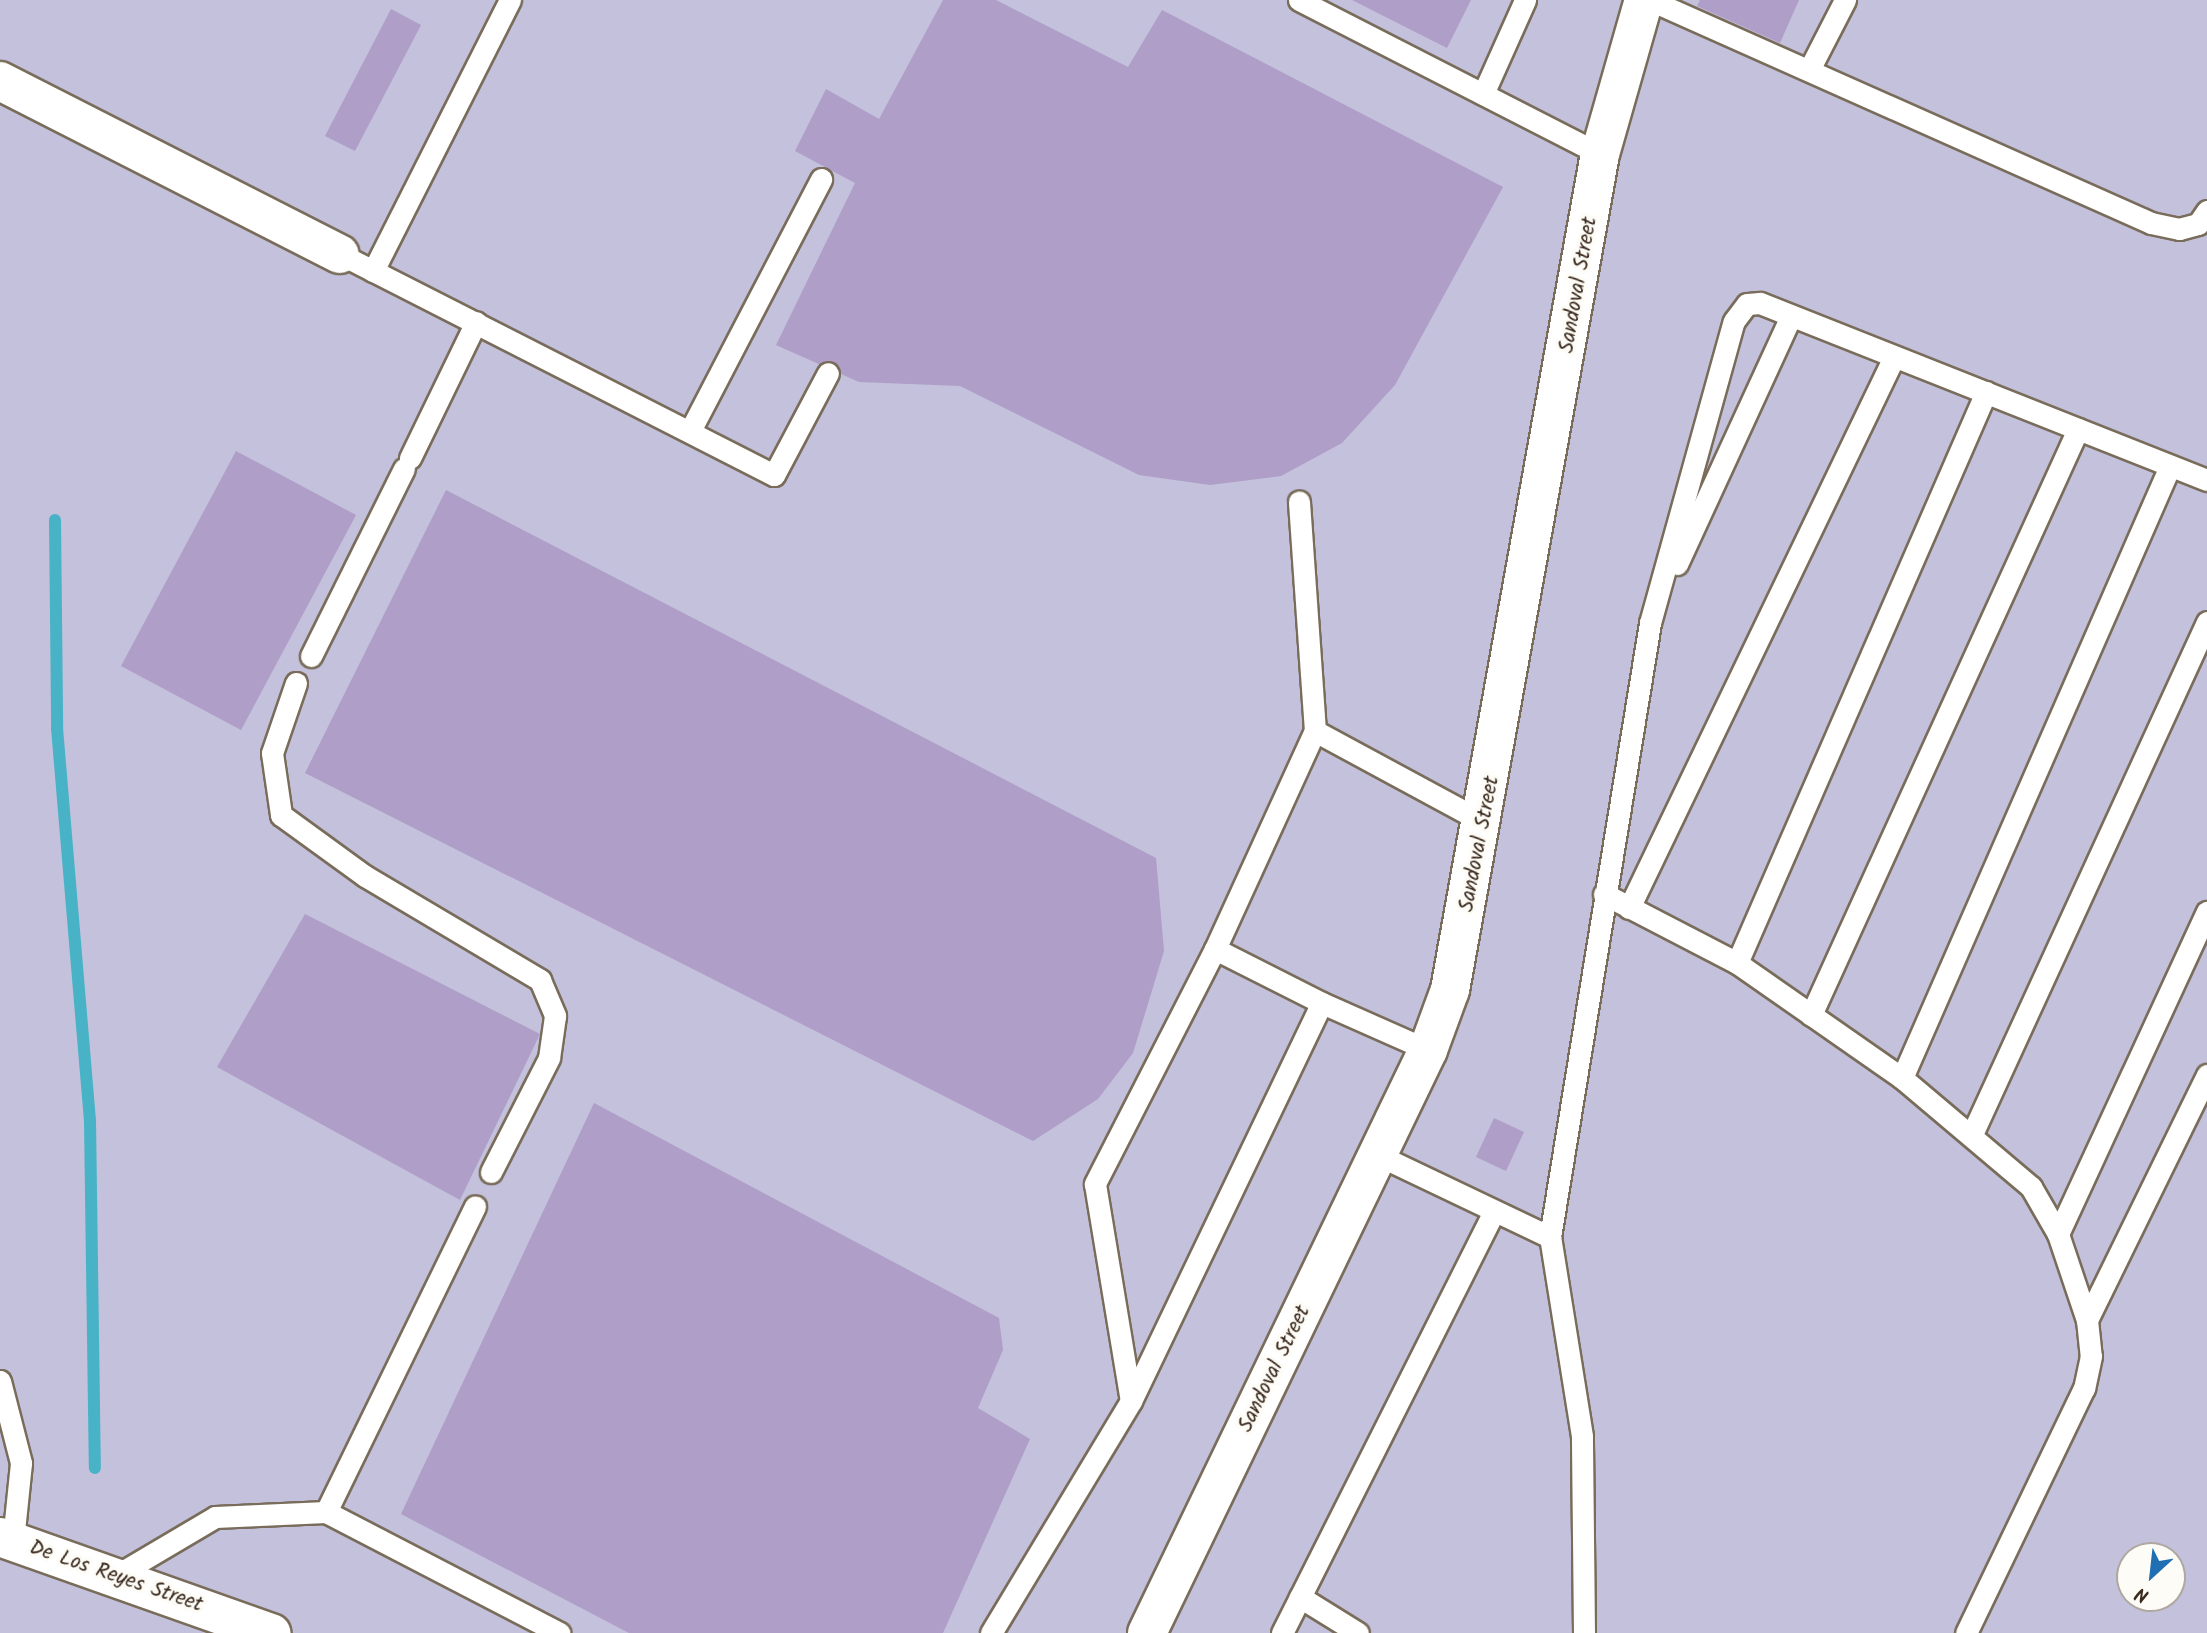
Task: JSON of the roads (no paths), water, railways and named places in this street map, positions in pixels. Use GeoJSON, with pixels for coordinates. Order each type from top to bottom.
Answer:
{"type":"FeatureCollection","features":[{"type":"Feature","properties":{"kind":"street","name":"Sandoval Street"},"geometry":{"type":"LineString","coordinates":[[1146,1633],[1429,1051],[1450,990],[1485,824],[1600,154],[1644,0]]}},
{"type":"Feature","properties":{"kind":"street"},"geometry":{"type":"LineString","coordinates":[[0,81],[356,262]]}},
{"type":"Feature","properties":{"kind":"street","name":"De Los Reyes Street"},"geometry":{"type":"LineString","coordinates":[[7,1539],[117,1575],[271,1633]]}},
{"type":"Feature","properties":{"kind":"lane"},"geometry":{"type":"LineString","coordinates":[[510,0],[356,262],[774,475],[828,373]]}},
{"type":"Feature","properties":{"kind":"lane"},"geometry":{"type":"LineString","coordinates":[[1299,0],[1600,154]]}},
{"type":"Feature","properties":{"kind":"lane"},"geometry":{"type":"LineString","coordinates":[[1483,94],[1525,0]]}},
{"type":"Feature","properties":{"kind":"lane"},"geometry":{"type":"LineString","coordinates":[[1650,0],[2151,223],[2179,229],[2198,224],[2207,211]]}},
{"type":"Feature","properties":{"kind":"lane"},"geometry":{"type":"LineString","coordinates":[[1809,70],[1845,0]]}},
{"type":"Feature","properties":{"kind":"lane"},"geometry":{"type":"LineString","coordinates":[[690,431],[821,179]]}},
{"type":"Feature","properties":{"kind":"lane"},"geometry":{"type":"LineString","coordinates":[[1584,1633],[1582,1436],[1550,1237],[1650,623],[1734,321],[1747,304],[1760,303],[2207,480]]}},
{"type":"Feature","properties":{"kind":"lane"},"geometry":{"type":"LineString","coordinates":[[1650,623],[1791,316]]}},
{"type":"Feature","properties":{"kind":"lane"},"geometry":{"type":"LineString","coordinates":[[311,656],[476,322]]}},
{"type":"Feature","properties":{"kind":"lane"},"geometry":{"type":"LineString","coordinates":[[1629,908],[1894,357]]}},
{"type":"Feature","properties":{"kind":"lane"},"geometry":{"type":"LineString","coordinates":[[1737,963],[1986,392]]}},
{"type":"Feature","properties":{"kind":"lane"},"geometry":{"type":"LineString","coordinates":[[1811,1015],[2078,429]]}},
{"type":"Feature","properties":{"kind":"lane"},"geometry":{"type":"LineString","coordinates":[[1902,1078],[2170,466]]}},
{"type":"Feature","properties":{"kind":"lane"},"geometry":{"type":"LineString","coordinates":[[1131,1401],[1096,1184],[1215,949],[1315,731],[1298,502]]}},
{"type":"Feature","properties":{"kind":"lane"},"geometry":{"type":"LineString","coordinates":[[1973,1132],[2207,622]]}},
{"type":"Feature","properties":{"kind":"lane"},"geometry":{"type":"LineString","coordinates":[[296,683],[272,753],[281,815],[365,876],[499,951],[540,980],[555,1016],[549,1058],[491,1172]]}},
{"type":"Feature","properties":{"kind":"lane"},"geometry":{"type":"LineString","coordinates":[[1315,731],[1485,824]]}},
{"type":"Feature","properties":{"kind":"lane"},"geometry":{"type":"LineString","coordinates":[[1604,894],[1737,963],[1902,1078],[1973,1132],[2031,1187],[2058,1234],[2087,1320],[2091,1356],[2084,1388],[1966,1633]]}},
{"type":"Feature","properties":{"kind":"lane"},"geometry":{"type":"LineString","coordinates":[[2058,1234],[2207,912]]}},
{"type":"Feature","properties":{"kind":"lane"},"geometry":{"type":"LineString","coordinates":[[1215,949],[1322,1003],[1429,1051]]}},
{"type":"Feature","properties":{"kind":"lane"},"geometry":{"type":"LineString","coordinates":[[991,1633],[1131,1401],[1322,1003]]}},
{"type":"Feature","properties":{"kind":"lane"},"geometry":{"type":"LineString","coordinates":[[2087,1320],[2207,1075]]}},
{"type":"Feature","properties":{"kind":"lane"},"geometry":{"type":"LineString","coordinates":[[1378,1156],[1550,1237]]}},
{"type":"Feature","properties":{"kind":"lane"},"geometry":{"type":"LineString","coordinates":[[326,1512],[475,1206]]}},
{"type":"Feature","properties":{"kind":"lane"},"geometry":{"type":"LineString","coordinates":[[1282,1633],[1494,1210]]}},
{"type":"Feature","properties":{"kind":"lane"},"geometry":{"type":"LineString","coordinates":[[0,1381],[21,1463],[7,1539]]}},
{"type":"Feature","properties":{"kind":"lane"},"geometry":{"type":"LineString","coordinates":[[117,1575],[215,1517],[326,1512],[559,1633]]}},
{"type":"Feature","properties":{"kind":"lane"},"geometry":{"type":"LineString","coordinates":[[1300,1597],[1358,1633]]}},
{"type":"Feature","properties":{"kind":"waterway"},"geometry":{"type":"LineString","coordinates":[[55,520],[57,728],[90,1121],[95,1468]]}}]}
